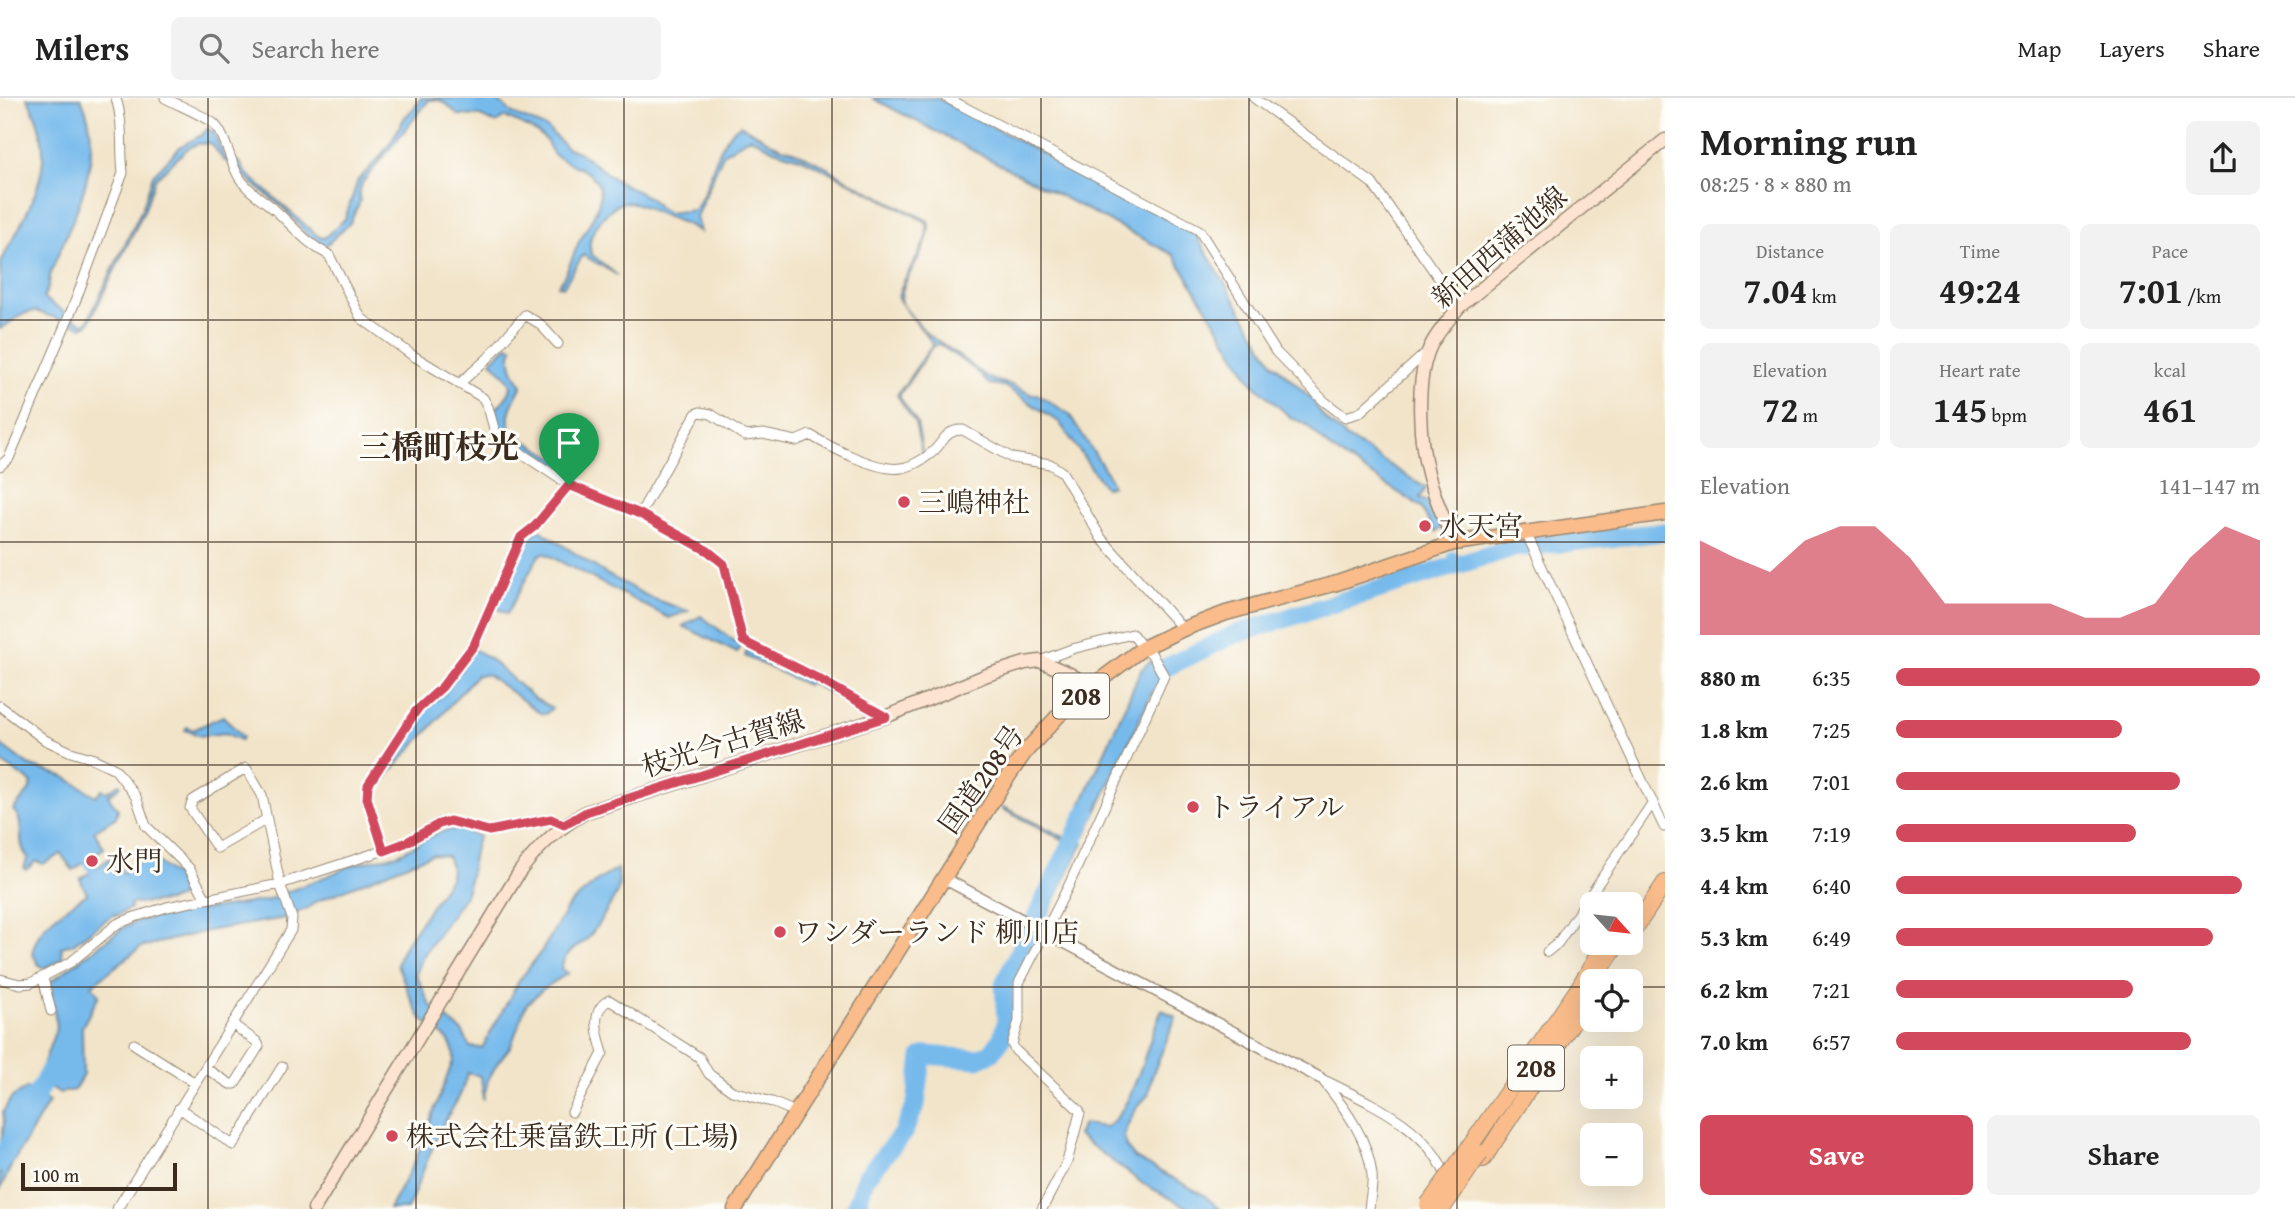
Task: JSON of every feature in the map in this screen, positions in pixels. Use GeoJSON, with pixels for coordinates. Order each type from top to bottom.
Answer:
{"type":"FeatureCollection","features":[{"type":"Feature","properties":{"kind":"highway","name":"国道208号"},"geometry":{"type":"LineString","coordinates":[[734,1209],[1025,752],[1058,716],[1091,687],[1183,629],[1226,613],[1337,583],[1454,543],[1665,513]]}},
{"type":"Feature","properties":{"kind":"highway"},"geometry":{"type":"LineString","coordinates":[[1643,906],[1665,874]]}},
{"type":"Feature","properties":{"kind":"highway"},"geometry":{"type":"LineString","coordinates":[[1643,916],[1665,883]]}},
{"type":"Feature","properties":{"kind":"highway"},"geometry":{"type":"LineString","coordinates":[[1643,902],[1648,898]]}},
{"type":"Feature","properties":{"kind":"highway"},"geometry":{"type":"LineString","coordinates":[[1432,1208],[1478,1152],[1597,956]]}},
{"type":"Feature","properties":{"kind":"highway","name":"208"},"geometry":{"type":"LineString","coordinates":[[1452,1209],[1478,1152],[1580,1001]]}},
{"type":"Feature","properties":{"kind":"highway","name":"208"},"geometry":{"type":"LineString","coordinates":[[1478,1152],[1580,1009]]}},
{"type":"Feature","properties":{"kind":"main road","name":"新田西蒲池線"},"geometry":{"type":"LineString","coordinates":[[1454,543],[1425,461],[1421,408],[1423,376],[1429,350],[1459,307],[1665,140]]}},
{"type":"Feature","properties":{"kind":"main road","name":"枝光今古賀線"},"geometry":{"type":"LineString","coordinates":[[314,1209],[520,871],[538,847],[564,825],[586,812],[886,717],[987,675],[1040,661]]}},
{"type":"Feature","properties":{"kind":"main road"},"geometry":{"type":"LineString","coordinates":[[1040,661],[1091,687]]}},
{"type":"Feature","properties":{"kind":"street"},"geometry":{"type":"LineString","coordinates":[[0,466],[9,458],[75,302],[123,173],[123,128],[116,98]]}},
{"type":"Feature","properties":{"kind":"street"},"geometry":{"type":"LineString","coordinates":[[164,98],[215,124],[243,184],[276,210],[292,228],[329,255],[361,318],[412,355],[483,398],[495,432],[505,442],[569,485],[640,514],[708,551],[724,564],[743,641],[886,717]]}},
{"type":"Feature","properties":{"kind":"street"},"geometry":{"type":"LineString","coordinates":[[947,98],[1199,230],[1276,352],[1324,401],[1345,417],[1359,413],[1429,350]]}},
{"type":"Feature","properties":{"kind":"street"},"geometry":{"type":"LineString","coordinates":[[1254,98],[1372,183],[1459,307]]}},
{"type":"Feature","properties":{"kind":"street"},"geometry":{"type":"LineString","coordinates":[[459,384],[488,358],[525,315],[540,324],[558,344]]}},
{"type":"Feature","properties":{"kind":"street"},"geometry":{"type":"LineString","coordinates":[[640,514],[696,414],[700,412],[711,414],[744,436],[763,434],[796,441],[810,435],[841,453],[892,469],[903,468],[929,456],[945,436],[963,430],[1012,458],[1050,464],[1062,472],[1082,510],[1101,538],[1183,629]]}},
{"type":"Feature","properties":{"kind":"street"},"geometry":{"type":"LineString","coordinates":[[384,851],[367,798],[368,785],[416,711],[442,687],[474,645],[521,537],[535,526],[569,485]]}},
{"type":"Feature","properties":{"kind":"street"},"geometry":{"type":"LineString","coordinates":[[1526,533],[1664,827]]}},
{"type":"Feature","properties":{"kind":"street"},"geometry":{"type":"LineString","coordinates":[[1040,661],[1072,649],[1132,634],[1164,676],[1068,887],[1019,983],[1019,1021],[1012,1044],[1015,1050],[1079,1110],[1080,1117],[1067,1162],[1042,1209]]}},
{"type":"Feature","properties":{"kind":"street"},"geometry":{"type":"LineString","coordinates":[[0,706],[45,740],[116,769],[136,797],[146,826],[189,868],[205,900]]}},
{"type":"Feature","properties":{"kind":"street"},"geometry":{"type":"LineString","coordinates":[[117,1209],[291,930],[292,918],[280,884],[267,818],[262,795],[246,768],[193,800],[190,808],[217,848],[267,818]]}},
{"type":"Feature","properties":{"kind":"street"},"geometry":{"type":"LineString","coordinates":[[1548,952],[1558,943],[1653,802]]}},
{"type":"Feature","properties":{"kind":"street"},"geometry":{"type":"LineString","coordinates":[[0,979],[20,984],[31,983],[71,962],[117,924],[148,912],[280,884],[384,851],[439,824],[450,821],[489,831],[551,819],[564,825]]}},
{"type":"Feature","properties":{"kind":"street"},"geometry":{"type":"LineString","coordinates":[[943,878],[1388,1113],[1434,1151],[1449,1183],[1452,1209]]}},
{"type":"Feature","properties":{"kind":"street"},"geometry":{"type":"LineString","coordinates":[[43,978],[51,1012]]}},
{"type":"Feature","properties":{"kind":"street"},"geometry":{"type":"LineString","coordinates":[[572,1112],[603,1053],[597,1028],[597,1013],[602,1004],[610,1000],[699,1057],[709,1074],[733,1091],[796,1112]]}},
{"type":"Feature","properties":{"kind":"street"},"geometry":{"type":"LineString","coordinates":[[205,1068],[230,1084],[235,1084],[259,1046],[232,1024]]}},
{"type":"Feature","properties":{"kind":"street"},"geometry":{"type":"LineString","coordinates":[[134,1044],[195,1083]]}},
{"type":"Feature","properties":{"kind":"street"},"geometry":{"type":"LineString","coordinates":[[179,1108],[233,1145],[282,1067]]}},
{"type":"Feature","properties":{"kind":"street"},"geometry":{"type":"LineString","coordinates":[[1320,1078],[1347,1111],[1362,1141],[1372,1175],[1369,1209]]}},
{"type":"Feature","properties":{"kind":"water"},"geometry":{"type":"Polygon","coordinates":[[[27,98],[81,98],[89,120],[90,165],[85,186],[43,298],[83,324],[87,322],[142,209],[153,175],[181,146],[202,135],[207,129],[213,131],[225,158],[240,162],[245,172],[319,237],[324,238],[345,219],[358,180],[379,158],[405,117],[421,98],[471,98],[483,101],[496,99],[513,114],[547,128],[567,148],[579,152],[614,179],[650,198],[668,213],[694,210],[724,142],[740,125],[781,148],[823,165],[928,221],[929,231],[921,253],[904,285],[901,295],[903,305],[898,299],[900,290],[925,241],[927,222],[832,173],[774,150],[750,137],[723,154],[696,217],[700,232],[687,224],[636,204],[622,203],[607,213],[594,230],[590,241],[591,254],[617,275],[583,255],[563,287],[558,285],[567,272],[598,205],[599,187],[594,178],[556,156],[544,138],[525,126],[505,117],[496,123],[480,116],[458,115],[443,102],[429,100],[362,183],[360,201],[350,223],[325,246],[312,240],[284,209],[242,175],[239,168],[222,158],[211,143],[197,144],[188,148],[155,179],[145,209],[88,325],[82,327],[35,311],[23,314],[0,329],[1,264],[34,196],[42,165],[41,133],[27,98]]]}},
{"type":"Feature","properties":{"kind":"water"},"geometry":{"type":"Polygon","coordinates":[[[872,98],[937,98],[1194,232],[1273,363],[1311,398],[1324,418],[1346,437],[1426,488],[1420,498],[1427,502],[1442,528],[1435,532],[1421,507],[1331,449],[1306,424],[1291,418],[1252,382],[1174,255],[872,98]]]}},
{"type":"Feature","properties":{"kind":"water"},"geometry":{"type":"Polygon","coordinates":[[[912,317],[929,336],[986,376],[1032,395],[1037,394],[1069,414],[1107,473],[1112,486],[1105,488],[1059,422],[1004,386],[989,384],[975,370],[939,344],[932,347],[899,396],[917,423],[923,457],[915,423],[897,395],[933,344],[912,317]]]}},
{"type":"Feature","properties":{"kind":"water"},"geometry":{"type":"Polygon","coordinates":[[[508,345],[513,348],[512,367],[522,385],[509,414],[510,427],[513,433],[568,466],[564,472],[509,439],[500,430],[495,410],[508,395],[511,385],[491,361],[508,345]]]}},
{"type":"Feature","properties":{"kind":"water"},"geometry":{"type":"Polygon","coordinates":[[[540,530],[606,574],[651,598],[688,611],[669,618],[544,553],[539,555],[507,614],[496,608],[526,538],[540,530]]]}},
{"type":"Feature","properties":{"kind":"water"},"geometry":{"type":"Polygon","coordinates":[[[701,616],[741,646],[737,653],[683,626],[701,616]]]}},
{"type":"Feature","properties":{"kind":"water"},"geometry":{"type":"Polygon","coordinates":[[[474,649],[490,659],[535,699],[552,708],[546,714],[540,713],[488,675],[477,675],[393,769],[374,799],[374,784],[413,719],[445,693],[474,649]]]}},
{"type":"Feature","properties":{"kind":"water"},"geometry":{"type":"Polygon","coordinates":[[[747,650],[830,688],[859,708],[869,719],[861,719],[862,716],[845,701],[809,682],[807,685],[745,656],[747,650]]]}},
{"type":"Feature","properties":{"kind":"water"},"geometry":{"type":"Polygon","coordinates":[[[1150,661],[1159,678],[1085,836],[1070,830],[1141,670],[1150,661]]]}},
{"type":"Feature","properties":{"kind":"water"},"geometry":{"type":"Polygon","coordinates":[[[223,716],[243,737],[241,740],[225,733],[201,736],[185,730],[187,727],[193,730],[223,716]]]}},
{"type":"Feature","properties":{"kind":"water"},"geometry":{"type":"Polygon","coordinates":[[[0,744],[28,765],[65,777],[96,796],[102,789],[107,792],[119,784],[121,786],[108,796],[118,809],[116,817],[94,831],[104,848],[73,870],[61,854],[43,864],[36,861],[26,870],[24,868],[28,857],[22,846],[19,821],[13,810],[29,791],[32,783],[0,761],[0,744]]]}},
{"type":"Feature","properties":{"kind":"water"},"geometry":{"type":"Polygon","coordinates":[[[1003,807],[1066,838],[1067,835],[1083,843],[1047,915],[1033,908],[1066,841],[1002,809],[1003,807]]]}},
{"type":"Feature","properties":{"kind":"water"},"geometry":{"type":"Polygon","coordinates":[[[456,829],[479,836],[468,888],[423,956],[416,974],[430,1005],[462,1031],[470,1047],[482,1048],[519,981],[543,949],[569,905],[600,879],[618,869],[619,888],[592,932],[564,959],[561,969],[568,973],[543,989],[526,1005],[511,1046],[488,1080],[483,1100],[481,1076],[467,1073],[463,1089],[439,1133],[407,1209],[389,1209],[415,1161],[454,1058],[453,1049],[446,1038],[420,1016],[397,965],[401,951],[450,878],[451,867],[447,856],[432,854],[315,902],[286,918],[212,930],[141,947],[92,985],[99,995],[82,1027],[83,1075],[74,1090],[60,1093],[38,1079],[57,1026],[49,983],[124,927],[141,920],[197,908],[201,910],[267,900],[346,867],[403,852],[439,832],[456,829]]]}},
{"type":"Feature","properties":{"kind":"water"},"geometry":{"type":"Polygon","coordinates":[[[112,857],[124,873],[145,859],[153,858],[175,876],[183,896],[169,901],[130,904],[131,908],[116,916],[114,914],[73,944],[61,947],[63,959],[45,968],[39,965],[32,953],[40,934],[53,918],[87,894],[80,879],[112,857]]]}},
{"type":"Feature","properties":{"kind":"water"},"geometry":{"type":"Polygon","coordinates":[[[1162,1010],[1176,1017],[1152,1076],[1148,1095],[1136,1108],[1127,1126],[1124,1137],[1126,1147],[1135,1158],[1204,1195],[1220,1209],[1190,1209],[1142,1183],[1077,1135],[1083,1124],[1106,1127],[1116,1118],[1132,1090],[1162,1010]]]}},
{"type":"Feature","properties":{"kind":"water"},"geometry":{"type":"Polygon","coordinates":[[[27,1088],[49,1102],[13,1162],[0,1190],[3,1112],[11,1098],[27,1088]]]}},
{"type":"Feature","properties":{"kind":"waterway"},"geometry":{"type":"LineString","coordinates":[[1147,682],[1150,675],[1233,635],[1512,548],[1665,532]]}},
{"type":"Feature","properties":{"kind":"waterway"},"geometry":{"type":"LineString","coordinates":[[1453,556],[1458,564]]}},
{"type":"Feature","properties":{"kind":"waterway"},"geometry":{"type":"LineString","coordinates":[[855,1209],[866,1177],[903,1133],[916,1104],[922,1057],[926,1055],[977,1059],[991,1053],[1002,1038],[1006,1022],[1004,984],[1087,811]]}},
{"type":"Feature","properties":{"kind":"waterway"},"geometry":{"type":"LineString","coordinates":[[81,850],[100,881]]}},
{"type":"Feature","properties":{"kind":"waterway"},"geometry":{"type":"LineString","coordinates":[[0,1162],[55,1061]]}},
{"type":"Feature","properties":{"kind":"place","name":"三嶋神社"},"geometry":{"type":"Point","coordinates":[904,502]}},
{"type":"Feature","properties":{"kind":"place","name":"水天宮"},"geometry":{"type":"Point","coordinates":[1425,526]}},
{"type":"Feature","properties":{"kind":"place","name":"トライアル"},"geometry":{"type":"Point","coordinates":[1193,807]}},
{"type":"Feature","properties":{"kind":"place","name":"水門"},"geometry":{"type":"Point","coordinates":[92,861]}},
{"type":"Feature","properties":{"kind":"place","name":"ワンダーランド 柳川店"},"geometry":{"type":"Point","coordinates":[780,932]}},
{"type":"Feature","properties":{"kind":"place","name":"株式会社乗富鉄工所 (工場)"},"geometry":{"type":"Point","coordinates":[392,1136]}},
{"type":"Feature","properties":{"kind":"district","name":"三橋町枝光"},"geometry":{"type":"Point","coordinates":[439,447]}},
{"type":"Feature","properties":{"kind":"route"},"geometry":{"type":"LineString","coordinates":[[569,485],[640,514],[708,551],[724,564],[743,641],[886,717],[586,812],[564,825],[551,819],[489,831],[450,821],[384,851],[367,798],[368,785],[416,711],[442,687],[474,645],[521,537],[535,526],[569,485]]}}]}
